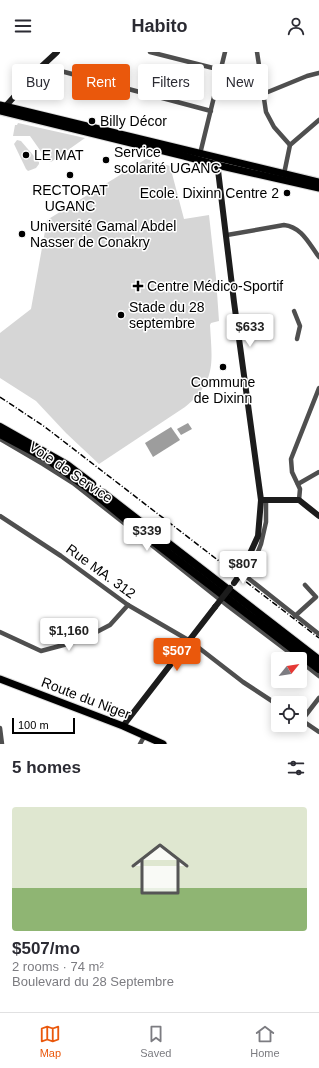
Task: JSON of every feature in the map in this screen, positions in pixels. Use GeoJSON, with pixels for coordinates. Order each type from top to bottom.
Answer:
{"type":"FeatureCollection","features":[{"type":"Feature","properties":{"kind":"highway"},"geometry":{"type":"LineString","coordinates":[[0,427],[67,465],[110,493],[295,635],[319,658]]}},
{"type":"Feature","properties":{"kind":"highway"},"geometry":{"type":"LineString","coordinates":[[0,434],[47,459],[88,488],[140,531],[319,669]]}},
{"type":"Feature","properties":{"kind":"highway"},"geometry":{"type":"LineString","coordinates":[[67,465],[319,658]]}},
{"type":"Feature","properties":{"kind":"main road"},"geometry":{"type":"LineString","coordinates":[[44,64],[57,52]]}},
{"type":"Feature","properties":{"kind":"main road"},"geometry":{"type":"LineString","coordinates":[[1,109],[12,97]]}},
{"type":"Feature","properties":{"kind":"main road"},"geometry":{"type":"LineString","coordinates":[[1,109],[200,157],[319,188]]}},
{"type":"Feature","properties":{"kind":"main road"},"geometry":{"type":"LineString","coordinates":[[217,162],[319,182]]}},
{"type":"Feature","properties":{"kind":"main road"},"geometry":{"type":"LineString","coordinates":[[123,726],[241,573],[258,536],[264,500],[217,162]]}},
{"type":"Feature","properties":{"kind":"main road"},"geometry":{"type":"LineString","coordinates":[[264,500],[298,500],[318,515]]}},
{"type":"Feature","properties":{"kind":"main road","name":"Route du Niger"},"geometry":{"type":"LineString","coordinates":[[0,680],[123,726],[162,744]]}},
{"type":"Feature","properties":{"kind":"street"},"geometry":{"type":"LineString","coordinates":[[150,52],[212,68]]}},
{"type":"Feature","properties":{"kind":"street"},"geometry":{"type":"LineString","coordinates":[[222,64],[225,52]]}},
{"type":"Feature","properties":{"kind":"street"},"geometry":{"type":"LineString","coordinates":[[257,52],[259,64]]}},
{"type":"Feature","properties":{"kind":"street"},"geometry":{"type":"LineString","coordinates":[[64,72],[211,111]]}},
{"type":"Feature","properties":{"kind":"street"},"geometry":{"type":"LineString","coordinates":[[268,92],[307,76],[319,73]]}},
{"type":"Feature","properties":{"kind":"street"},"geometry":{"type":"LineString","coordinates":[[200,157],[214,100]]}},
{"type":"Feature","properties":{"kind":"street"},"geometry":{"type":"LineString","coordinates":[[264,100],[266,112],[274,127],[290,145]]}},
{"type":"Feature","properties":{"kind":"street"},"geometry":{"type":"LineString","coordinates":[[284,174],[290,145],[319,120]]}},
{"type":"Feature","properties":{"kind":"street"},"geometry":{"type":"LineString","coordinates":[[226,235],[284,225],[289,226],[299,230],[319,257]]}},
{"type":"Feature","properties":{"kind":"street"},"geometry":{"type":"LineString","coordinates":[[294,311],[300,326],[297,339]]}},
{"type":"Feature","properties":{"kind":"street"},"geometry":{"type":"LineString","coordinates":[[298,500],[300,489],[292,472],[292,459],[319,388]]}},
{"type":"Feature","properties":{"kind":"street","name":"Voie de Service"},"geometry":{"type":"LineString","coordinates":[[0,439],[43,464],[81,489],[207,590],[288,652]]}},
{"type":"Feature","properties":{"kind":"street"},"geometry":{"type":"LineString","coordinates":[[298,484],[319,472]]}},
{"type":"Feature","properties":{"kind":"street"},"geometry":{"type":"LineString","coordinates":[[264,500],[266,522],[261,544],[248,578],[319,634]]}},
{"type":"Feature","properties":{"kind":"street","name":"Rue MA. 312"},"geometry":{"type":"LineString","coordinates":[[0,516],[54,550],[128,605],[190,641],[243,682],[271,700]]}},
{"type":"Feature","properties":{"kind":"street"},"geometry":{"type":"LineString","coordinates":[[296,616],[316,597],[305,585]]}},
{"type":"Feature","properties":{"kind":"street"},"geometry":{"type":"LineString","coordinates":[[0,632],[41,651],[87,637],[110,625],[128,605]]}},
{"type":"Feature","properties":{"kind":"street","name":"Voie de Service"},"geometry":{"type":"LineString","coordinates":[[307,666],[319,676]]}},
{"type":"Feature","properties":{"kind":"street"},"geometry":{"type":"LineString","coordinates":[[307,712],[319,698]]}},
{"type":"Feature","properties":{"kind":"street"},"geometry":{"type":"LineString","coordinates":[[307,723],[319,732]]}},
{"type":"Feature","properties":{"kind":"street"},"geometry":{"type":"LineString","coordinates":[[0,728],[2,744]]}},
{"type":"Feature","properties":{"kind":"street"},"geometry":{"type":"LineString","coordinates":[[140,744],[145,735]]}},
{"type":"Feature","properties":{"kind":"shaded area"},"geometry":{"type":"Polygon","coordinates":[[[18,123],[85,138],[51,162],[47,160],[30,136],[13,136],[15,125],[18,123]]]}},
{"type":"Feature","properties":{"kind":"shaded area"},"geometry":{"type":"Polygon","coordinates":[[[17,140],[21,141],[39,162],[36,168],[28,171],[26,169],[14,144],[17,140]]]}},
{"type":"Feature","properties":{"kind":"shaded area","name":"Stade du 28 septembre"},"geometry":{"type":"Polygon","coordinates":[[[146,159],[170,166],[184,219],[209,215],[219,321],[211,323],[210,325],[210,370],[208,379],[195,398],[185,407],[99,464],[66,433],[36,401],[0,378],[0,333],[31,309],[47,220],[146,159]]]}},
{"type":"Feature","properties":{"kind":"shaded area"},"geometry":{"type":"Polygon","coordinates":[[[188,423],[192,429],[181,435],[177,429],[188,423]]]}},
{"type":"Feature","properties":{"kind":"shaded area"},"geometry":{"type":"Polygon","coordinates":[[[171,427],[180,440],[153,457],[145,443],[171,427]]]}},
{"type":"Feature","properties":{"kind":"railway"},"geometry":{"type":"LineString","coordinates":[[0,397],[45,427],[319,638]]}},
{"type":"Feature","properties":{"kind":"place","name":"Billy Décor"},"geometry":{"type":"Point","coordinates":[92,121]}},
{"type":"Feature","properties":{"kind":"place","name":"LE MAT"},"geometry":{"type":"Point","coordinates":[26,155]}},
{"type":"Feature","properties":{"kind":"place","name":"Service scolarité UGANC"},"geometry":{"type":"Point","coordinates":[106,160]}},
{"type":"Feature","properties":{"kind":"place","name":"RECTORAT UGANC"},"geometry":{"type":"Point","coordinates":[70,175]}},
{"type":"Feature","properties":{"kind":"place","name":"Ecole. Dixinn Centre 2"},"geometry":{"type":"Point","coordinates":[287,193]}},
{"type":"Feature","properties":{"kind":"place","name":"Université Gamal Abdel Nasser de Conakry"},"geometry":{"type":"Point","coordinates":[22,234]}},
{"type":"Feature","properties":{"kind":"place","name":"Centre Médico-Sportif"},"geometry":{"type":"Point","coordinates":[138,286]}},
{"type":"Feature","properties":{"kind":"place","name":"Stade du 28 septembre"},"geometry":{"type":"Point","coordinates":[121,315]}},
{"type":"Feature","properties":{"kind":"place","name":"Commune de Dixinn"},"geometry":{"type":"Point","coordinates":[223,367]}}]}
